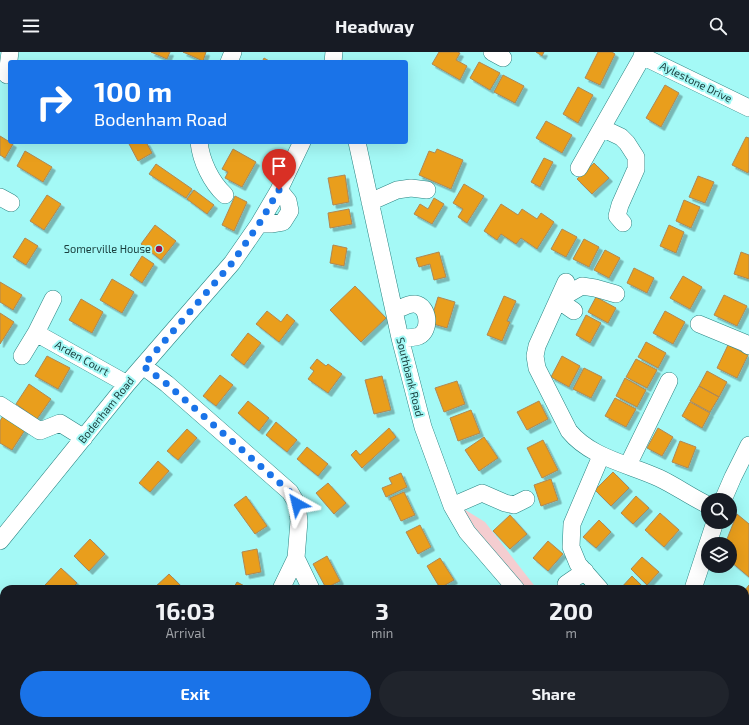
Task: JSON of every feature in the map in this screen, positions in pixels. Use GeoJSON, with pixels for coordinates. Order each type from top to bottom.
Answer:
{"type":"FeatureCollection","features":[{"type":"Feature","properties":{"kind":"street","name":"Aylestone Drive"},"geometry":{"type":"LineString","coordinates":[[579,168],[644,54],[749,108]]}},
{"type":"Feature","properties":{"kind":"street"},"geometry":{"type":"LineString","coordinates":[[7,75],[8,67]]}},
{"type":"Feature","properties":{"kind":"street"},"geometry":{"type":"LineString","coordinates":[[602,128],[621,138],[627,143],[636,157],[636,169],[620,204],[617,216],[623,223]]}},
{"type":"Feature","properties":{"kind":"street"},"geometry":{"type":"LineString","coordinates":[[201,144],[208,172],[218,188],[225,195]]}},
{"type":"Feature","properties":{"kind":"street","name":"Bodenham Road"},"geometry":{"type":"LineString","coordinates":[[0,541],[127,384],[232,263],[259,224],[279,190],[301,144]]}},
{"type":"Feature","properties":{"kind":"street","name":"Southbank Road"},"geometry":{"type":"LineString","coordinates":[[357,144],[400,338],[423,427],[452,506],[467,532],[513,585]]}},
{"type":"Feature","properties":{"kind":"street"},"geometry":{"type":"LineString","coordinates":[[370,202],[397,190],[411,188],[427,190]]}},
{"type":"Feature","properties":{"kind":"street"},"geometry":{"type":"LineString","coordinates":[[566,282],[537,346],[535,356],[536,368],[569,432],[576,440],[601,456],[628,465],[660,479],[701,501]]}},
{"type":"Feature","properties":{"kind":"street"},"geometry":{"type":"LineString","coordinates":[[558,300],[582,286],[616,294]]}},
{"type":"Feature","properties":{"kind":"street"},"geometry":{"type":"LineString","coordinates":[[22,356],[36,333],[53,299]]}},
{"type":"Feature","properties":{"kind":"street"},"geometry":{"type":"LineString","coordinates":[[558,300],[574,311]]}},
{"type":"Feature","properties":{"kind":"street"},"geometry":{"type":"LineString","coordinates":[[394,312],[408,305],[414,304],[420,306],[424,310],[426,317],[427,327],[423,333],[418,336],[400,338]]}},
{"type":"Feature","properties":{"kind":"street"},"geometry":{"type":"LineString","coordinates":[[699,324],[749,346]]}},
{"type":"Feature","properties":{"kind":"street","name":"Arden Court"},"geometry":{"type":"LineString","coordinates":[[36,333],[127,384]]}},
{"type":"Feature","properties":{"kind":"street"},"geometry":{"type":"LineString","coordinates":[[143,366],[167,384],[189,404],[190,418],[230,454],[277,494],[290,492],[297,504],[300,521],[296,558],[283,585]]}},
{"type":"Feature","properties":{"kind":"street"},"geometry":{"type":"LineString","coordinates":[[628,465],[668,381]]}},
{"type":"Feature","properties":{"kind":"street"},"geometry":{"type":"LineString","coordinates":[[0,405],[40,431],[60,423],[84,438]]}},
{"type":"Feature","properties":{"kind":"street"},"geometry":{"type":"LineString","coordinates":[[726,493],[747,452]]}},
{"type":"Feature","properties":{"kind":"street"},"geometry":{"type":"LineString","coordinates":[[597,585],[578,564],[571,547],[572,524],[601,456]]}},
{"type":"Feature","properties":{"kind":"street"},"geometry":{"type":"LineString","coordinates":[[452,506],[482,493],[505,503],[514,505],[526,499]]}},
{"type":"Feature","properties":{"kind":"street"},"geometry":{"type":"LineString","coordinates":[[694,585],[713,529]]}},
{"type":"Feature","properties":{"kind":"street"},"geometry":{"type":"LineString","coordinates":[[296,558],[309,585]]}},
{"type":"Feature","properties":{"kind":"street"},"geometry":{"type":"LineString","coordinates":[[566,584],[585,571]]}},
{"type":"Feature","properties":{"kind":"shaded area"},"geometry":{"type":"Polygon","coordinates":[[[459,506],[485,522],[534,585],[517,585],[459,506]]]}},
{"type":"Feature","properties":{"kind":"building"},"geometry":{"type":"Polygon","coordinates":[[[151,52],[170,52],[167,59],[151,52]]]}},
{"type":"Feature","properties":{"kind":"building"},"geometry":{"type":"Polygon","coordinates":[[[183,52],[206,52],[203,60],[183,52]]]}},
{"type":"Feature","properties":{"kind":"building"},"geometry":{"type":"Polygon","coordinates":[[[439,52],[460,53],[456,60],[467,66],[460,80],[432,64],[439,52]]]}},
{"type":"Feature","properties":{"kind":"building"},"geometry":{"type":"Polygon","coordinates":[[[536,52],[544,52],[542,56],[536,52]]]}},
{"type":"Feature","properties":{"kind":"building"},"geometry":{"type":"Polygon","coordinates":[[[598,52],[612,52],[615,54],[600,85],[585,78],[598,52]]]}},
{"type":"Feature","properties":{"kind":"building"},"geometry":{"type":"Polygon","coordinates":[[[479,62],[500,73],[490,90],[470,78],[479,62]]]}},
{"type":"Feature","properties":{"kind":"building"},"geometry":{"type":"Polygon","coordinates":[[[503,75],[524,86],[515,103],[494,92],[503,75]]]}},
{"type":"Feature","properties":{"kind":"building"},"geometry":{"type":"Polygon","coordinates":[[[665,85],[679,93],[661,127],[646,118],[665,85]]]}},
{"type":"Feature","properties":{"kind":"building"},"geometry":{"type":"Polygon","coordinates":[[[578,87],[593,95],[578,123],[563,114],[578,87]]]}},
{"type":"Feature","properties":{"kind":"building"},"geometry":{"type":"Polygon","coordinates":[[[546,121],[572,135],[562,153],[536,138],[546,121]]]}},
{"type":"Feature","properties":{"kind":"building"},"geometry":{"type":"Polygon","coordinates":[[[0,136],[8,141],[8,144],[13,144],[5,158],[0,155],[0,136]]]}},
{"type":"Feature","properties":{"kind":"building"},"geometry":{"type":"Polygon","coordinates":[[[746,137],[749,138],[748,173],[732,165],[746,137]]]}},
{"type":"Feature","properties":{"kind":"building"},"geometry":{"type":"Polygon","coordinates":[[[129,144],[147,144],[152,153],[138,161],[129,144]]]}},
{"type":"Feature","properties":{"kind":"building"},"geometry":{"type":"Polygon","coordinates":[[[233,149],[256,162],[242,187],[225,178],[228,172],[222,169],[233,149]]]}},
{"type":"Feature","properties":{"kind":"building"},"geometry":{"type":"Polygon","coordinates":[[[437,149],[463,160],[451,189],[419,175],[429,151],[435,153],[437,149]]]}},
{"type":"Feature","properties":{"kind":"building"},"geometry":{"type":"Polygon","coordinates":[[[25,151],[52,167],[43,182],[17,166],[25,151]]]}},
{"type":"Feature","properties":{"kind":"building"},"geometry":{"type":"Polygon","coordinates":[[[544,158],[553,162],[540,187],[531,182],[544,158]]]}},
{"type":"Feature","properties":{"kind":"building"},"geometry":{"type":"Polygon","coordinates":[[[594,163],[609,178],[592,194],[577,179],[594,163]]]}},
{"type":"Feature","properties":{"kind":"building"},"geometry":{"type":"Polygon","coordinates":[[[156,164],[192,189],[186,198],[149,174],[156,164]]]}},
{"type":"Feature","properties":{"kind":"building"},"geometry":{"type":"Polygon","coordinates":[[[345,175],[349,202],[333,205],[328,178],[345,175]]]}},
{"type":"Feature","properties":{"kind":"building"},"geometry":{"type":"Polygon","coordinates":[[[698,176],[714,182],[705,203],[689,197],[698,176]]]}},
{"type":"Feature","properties":{"kind":"building"},"geometry":{"type":"Polygon","coordinates":[[[464,184],[484,196],[467,223],[458,217],[463,209],[453,203],[464,184]]]}},
{"type":"Feature","properties":{"kind":"building"},"geometry":{"type":"Polygon","coordinates":[[[194,190],[214,205],[207,214],[187,199],[194,190]]]}},
{"type":"Feature","properties":{"kind":"building"},"geometry":{"type":"Polygon","coordinates":[[[47,195],[61,204],[44,230],[30,221],[47,195]]]}},
{"type":"Feature","properties":{"kind":"building"},"geometry":{"type":"Polygon","coordinates":[[[235,196],[247,202],[234,231],[222,225],[235,196]]]}},
{"type":"Feature","properties":{"kind":"building"},"geometry":{"type":"Polygon","coordinates":[[[434,198],[444,204],[432,224],[414,214],[420,204],[428,209],[434,198]]]}},
{"type":"Feature","properties":{"kind":"building"},"geometry":{"type":"Polygon","coordinates":[[[684,200],[700,207],[691,228],[676,221],[684,200]]]}},
{"type":"Feature","properties":{"kind":"building"},"geometry":{"type":"Polygon","coordinates":[[[501,204],[518,215],[522,209],[537,219],[541,213],[554,222],[537,249],[521,238],[516,244],[501,234],[497,240],[484,231],[501,204]]]}},
{"type":"Feature","properties":{"kind":"building"},"geometry":{"type":"Polygon","coordinates":[[[349,209],[352,224],[330,228],[328,213],[349,209]]]}},
{"type":"Feature","properties":{"kind":"building"},"geometry":{"type":"Polygon","coordinates":[[[155,225],[176,241],[161,260],[141,244],[155,225]]]}},
{"type":"Feature","properties":{"kind":"building"},"geometry":{"type":"Polygon","coordinates":[[[669,225],[684,232],[676,253],[660,246],[669,225]]]}},
{"type":"Feature","properties":{"kind":"building"},"geometry":{"type":"Polygon","coordinates":[[[562,229],[577,237],[566,257],[551,249],[562,229]]]}},
{"type":"Feature","properties":{"kind":"building"},"geometry":{"type":"Polygon","coordinates":[[[25,238],[38,246],[26,265],[13,257],[25,238]]]}},
{"type":"Feature","properties":{"kind":"building"},"geometry":{"type":"Polygon","coordinates":[[[584,239],[599,247],[589,267],[573,259],[584,239]]]}},
{"type":"Feature","properties":{"kind":"building"},"geometry":{"type":"Polygon","coordinates":[[[333,245],[347,248],[344,266],[330,263],[333,245]]]}},
{"type":"Feature","properties":{"kind":"building"},"geometry":{"type":"Polygon","coordinates":[[[605,250],[620,258],[609,278],[594,270],[605,250]]]}},
{"type":"Feature","properties":{"kind":"building"},"geometry":{"type":"Polygon","coordinates":[[[439,252],[446,277],[434,280],[430,264],[419,267],[416,258],[439,252]]]}},
{"type":"Feature","properties":{"kind":"building"},"geometry":{"type":"Polygon","coordinates":[[[741,252],[749,255],[749,279],[734,274],[741,252]]]}},
{"type":"Feature","properties":{"kind":"building"},"geometry":{"type":"Polygon","coordinates":[[[142,256],[154,264],[142,283],[130,275],[142,256]]]}},
{"type":"Feature","properties":{"kind":"building"},"geometry":{"type":"Polygon","coordinates":[[[634,268],[654,278],[647,293],[627,283],[634,268]]]}},
{"type":"Feature","properties":{"kind":"building"},"geometry":{"type":"Polygon","coordinates":[[[683,276],[702,287],[690,309],[670,298],[683,276]]]}},
{"type":"Feature","properties":{"kind":"building"},"geometry":{"type":"Polygon","coordinates":[[[112,279],[134,292],[122,313],[100,300],[112,279]]]}},
{"type":"Feature","properties":{"kind":"building"},"geometry":{"type":"Polygon","coordinates":[[[0,282],[22,295],[13,310],[0,302],[0,282]]]}},
{"type":"Feature","properties":{"kind":"building"},"geometry":{"type":"Polygon","coordinates":[[[355,286],[386,318],[361,342],[330,310],[355,286]]]}},
{"type":"Feature","properties":{"kind":"building"},"geometry":{"type":"Polygon","coordinates":[[[724,295],[747,306],[737,326],[714,315],[724,295]]]}},
{"type":"Feature","properties":{"kind":"building"},"geometry":{"type":"Polygon","coordinates":[[[504,296],[516,301],[507,321],[510,322],[502,341],[487,335],[504,296]]]}},
{"type":"Feature","properties":{"kind":"building"},"geometry":{"type":"Polygon","coordinates":[[[438,297],[455,302],[447,328],[430,323],[438,297]]]}},
{"type":"Feature","properties":{"kind":"building"},"geometry":{"type":"Polygon","coordinates":[[[596,297],[616,308],[608,323],[588,312],[596,297]]]}},
{"type":"Feature","properties":{"kind":"building"},"geometry":{"type":"Polygon","coordinates":[[[81,299],[103,312],[92,333],[69,320],[81,299]]]}},
{"type":"Feature","properties":{"kind":"building"},"geometry":{"type":"Polygon","coordinates":[[[267,311],[281,322],[287,314],[295,321],[279,342],[256,324],[267,311]]]}},
{"type":"Feature","properties":{"kind":"building"},"geometry":{"type":"Polygon","coordinates":[[[665,311],[685,322],[673,344],[653,333],[665,311]]]}},
{"type":"Feature","properties":{"kind":"building"},"geometry":{"type":"Polygon","coordinates":[[[0,313],[14,322],[0,344],[0,313]]]}},
{"type":"Feature","properties":{"kind":"building"},"geometry":{"type":"Polygon","coordinates":[[[586,315],[601,323],[590,343],[576,335],[586,315]]]}},
{"type":"Feature","properties":{"kind":"building"},"geometry":{"type":"Polygon","coordinates":[[[248,333],[261,343],[244,365],[231,355],[248,333]]]}},
{"type":"Feature","properties":{"kind":"building"},"geometry":{"type":"Polygon","coordinates":[[[646,342],[666,353],[658,368],[638,357],[646,342]]]}},
{"type":"Feature","properties":{"kind":"building"},"geometry":{"type":"Polygon","coordinates":[[[728,345],[748,355],[737,378],[717,368],[728,345]]]}},
{"type":"Feature","properties":{"kind":"building"},"geometry":{"type":"Polygon","coordinates":[[[47,356],[70,368],[58,389],[35,376],[47,356]]]}},
{"type":"Feature","properties":{"kind":"building"},"geometry":{"type":"Polygon","coordinates":[[[562,356],[580,366],[569,387],[551,377],[562,356]]]}},
{"type":"Feature","properties":{"kind":"building"},"geometry":{"type":"Polygon","coordinates":[[[317,359],[326,366],[328,364],[342,374],[328,393],[308,379],[314,371],[310,368],[317,359]]]}},
{"type":"Feature","properties":{"kind":"building"},"geometry":{"type":"Polygon","coordinates":[[[636,359],[657,370],[647,388],[626,377],[636,359]]]}},
{"type":"Feature","properties":{"kind":"building"},"geometry":{"type":"Polygon","coordinates":[[[584,368],[602,377],[591,398],[573,389],[584,368]]]}},
{"type":"Feature","properties":{"kind":"building"},"geometry":{"type":"Polygon","coordinates":[[[707,371],[727,382],[719,397],[699,386],[707,371]]]}},
{"type":"Feature","properties":{"kind":"building"},"geometry":{"type":"Polygon","coordinates":[[[220,375],[233,385],[216,406],[203,396],[220,375]]]}},
{"type":"Feature","properties":{"kind":"building"},"geometry":{"type":"Polygon","coordinates":[[[382,376],[391,410],[374,414],[365,380],[382,376]]]}},
{"type":"Feature","properties":{"kind":"building"},"geometry":{"type":"Polygon","coordinates":[[[625,378],[646,390],[637,407],[616,396],[625,378]]]}},
{"type":"Feature","properties":{"kind":"building"},"geometry":{"type":"Polygon","coordinates":[[[457,381],[465,404],[444,412],[435,388],[457,381]]]}},
{"type":"Feature","properties":{"kind":"building"},"geometry":{"type":"Polygon","coordinates":[[[29,384],[51,399],[37,419],[16,404],[29,384]]]}},
{"type":"Feature","properties":{"kind":"building"},"geometry":{"type":"Polygon","coordinates":[[[699,386],[719,397],[710,412],[690,401],[699,386]]]}},
{"type":"Feature","properties":{"kind":"building"},"geometry":{"type":"Polygon","coordinates":[[[615,398],[636,409],[626,427],[605,416],[615,398]]]}},
{"type":"Feature","properties":{"kind":"building"},"geometry":{"type":"Polygon","coordinates":[[[248,401],[269,418],[259,431],[238,413],[248,401]]]}},
{"type":"Feature","properties":{"kind":"building"},"geometry":{"type":"Polygon","coordinates":[[[539,401],[548,419],[527,430],[517,412],[539,401]]]}},
{"type":"Feature","properties":{"kind":"building"},"geometry":{"type":"Polygon","coordinates":[[[690,402],[710,413],[702,428],[682,416],[690,402]]]}},
{"type":"Feature","properties":{"kind":"building"},"geometry":{"type":"Polygon","coordinates":[[[471,410],[480,433],[458,441],[450,418],[471,410]]]}},
{"type":"Feature","properties":{"kind":"building"},"geometry":{"type":"Polygon","coordinates":[[[3,416],[25,430],[12,450],[0,443],[0,421],[3,416]]]}},
{"type":"Feature","properties":{"kind":"building"},"geometry":{"type":"Polygon","coordinates":[[[276,422],[297,440],[287,452],[266,435],[276,422]]]}},
{"type":"Feature","properties":{"kind":"building"},"geometry":{"type":"Polygon","coordinates":[[[389,428],[396,437],[362,468],[351,455],[356,450],[360,455],[389,428]]]}},
{"type":"Feature","properties":{"kind":"building"},"geometry":{"type":"Polygon","coordinates":[[[658,428],[673,437],[662,456],[647,448],[658,428]]]}},
{"type":"Feature","properties":{"kind":"building"},"geometry":{"type":"Polygon","coordinates":[[[187,429],[197,438],[178,460],[167,451],[187,429]]]}},
{"type":"Feature","properties":{"kind":"building"},"geometry":{"type":"Polygon","coordinates":[[[484,437],[498,458],[479,471],[465,450],[484,437]]]}},
{"type":"Feature","properties":{"kind":"building"},"geometry":{"type":"Polygon","coordinates":[[[543,440],[558,470],[542,478],[527,448],[543,440]]]}},
{"type":"Feature","properties":{"kind":"building"},"geometry":{"type":"Polygon","coordinates":[[[680,441],[696,447],[688,468],[672,462],[680,441]]]}},
{"type":"Feature","properties":{"kind":"building"},"geometry":{"type":"Polygon","coordinates":[[[307,447],[328,464],[318,476],[297,459],[307,447]]]}},
{"type":"Feature","properties":{"kind":"building"},"geometry":{"type":"Polygon","coordinates":[[[158,461],[169,471],[150,492],[139,483],[158,461]]]}},
{"type":"Feature","properties":{"kind":"building"},"geometry":{"type":"Polygon","coordinates":[[[613,472],[629,488],[611,506],[595,490],[613,472]]]}},
{"type":"Feature","properties":{"kind":"building"},"geometry":{"type":"Polygon","coordinates":[[[401,473],[407,487],[386,497],[382,488],[392,484],[389,478],[401,473]]]}},
{"type":"Feature","properties":{"kind":"building"},"geometry":{"type":"Polygon","coordinates":[[[551,479],[558,500],[541,506],[534,485],[551,479]]]}},
{"type":"Feature","properties":{"kind":"building"},"geometry":{"type":"Polygon","coordinates":[[[328,483],[346,503],[334,514],[316,493],[328,483]]]}},
{"type":"Feature","properties":{"kind":"building"},"geometry":{"type":"Polygon","coordinates":[[[404,492],[415,515],[401,521],[390,498],[404,492]]]}},
{"type":"Feature","properties":{"kind":"building"},"geometry":{"type":"Polygon","coordinates":[[[246,496],[267,526],[255,534],[234,505],[246,496]]]}},
{"type":"Feature","properties":{"kind":"building"},"geometry":{"type":"Polygon","coordinates":[[[636,496],[649,508],[633,524],[621,513],[636,496]]]}},
{"type":"Feature","properties":{"kind":"building"},"geometry":{"type":"Polygon","coordinates":[[[660,513],[679,530],[664,547],[645,530],[660,513]]]}},
{"type":"Feature","properties":{"kind":"building"},"geometry":{"type":"Polygon","coordinates":[[[737,514],[749,524],[749,577],[737,567],[737,537],[728,537],[731,529],[737,529],[737,514]]]}},
{"type":"Feature","properties":{"kind":"building"},"geometry":{"type":"Polygon","coordinates":[[[510,515],[527,534],[510,549],[493,531],[510,515]]]}},
{"type":"Feature","properties":{"kind":"building"},"geometry":{"type":"Polygon","coordinates":[[[599,520],[611,532],[596,548],[583,537],[599,520]]]}},
{"type":"Feature","properties":{"kind":"building"},"geometry":{"type":"Polygon","coordinates":[[[420,525],[431,547],[418,554],[406,532],[420,525]]]}},
{"type":"Feature","properties":{"kind":"building"},"geometry":{"type":"Polygon","coordinates":[[[90,539],[105,554],[89,571],[74,556],[90,539]]]}},
{"type":"Feature","properties":{"kind":"building"},"geometry":{"type":"Polygon","coordinates":[[[548,541],[563,554],[548,571],[533,558],[548,541]]]}},
{"type":"Feature","properties":{"kind":"building"},"geometry":{"type":"Polygon","coordinates":[[[257,549],[261,572],[246,575],[242,552],[257,549]]]}},
{"type":"Feature","properties":{"kind":"building"},"geometry":{"type":"Polygon","coordinates":[[[327,556],[340,581],[332,585],[324,585],[313,564],[327,556]]]}},
{"type":"Feature","properties":{"kind":"building"},"geometry":{"type":"Polygon","coordinates":[[[642,557],[659,572],[647,585],[631,569],[642,557]]]}},
{"type":"Feature","properties":{"kind":"building"},"geometry":{"type":"Polygon","coordinates":[[[440,558],[454,580],[445,585],[438,585],[427,566],[440,558]]]}},
{"type":"Feature","properties":{"kind":"building"},"geometry":{"type":"Polygon","coordinates":[[[61,568],[77,583],[75,585],[45,585],[61,568]]]}},
{"type":"Feature","properties":{"kind":"building"},"geometry":{"type":"Polygon","coordinates":[[[169,574],[180,585],[157,585],[169,574]]]}},
{"type":"Feature","properties":{"kind":"building"},"geometry":{"type":"Polygon","coordinates":[[[632,576],[641,585],[624,585],[632,576]]]}},
{"type":"Feature","properties":{"kind":"building"},"geometry":{"type":"Polygon","coordinates":[[[237,582],[243,585],[235,585],[237,582]]]}},
{"type":"Feature","properties":{"kind":"place","name":"Somerville House"},"geometry":{"type":"Point","coordinates":[159,249]}},
{"type":"Feature","properties":{"kind":"route"},"geometry":{"type":"LineString","coordinates":[[279,190],[259,224],[232,263],[199,299],[143,366],[167,384],[290,492],[297,504]]}}]}
